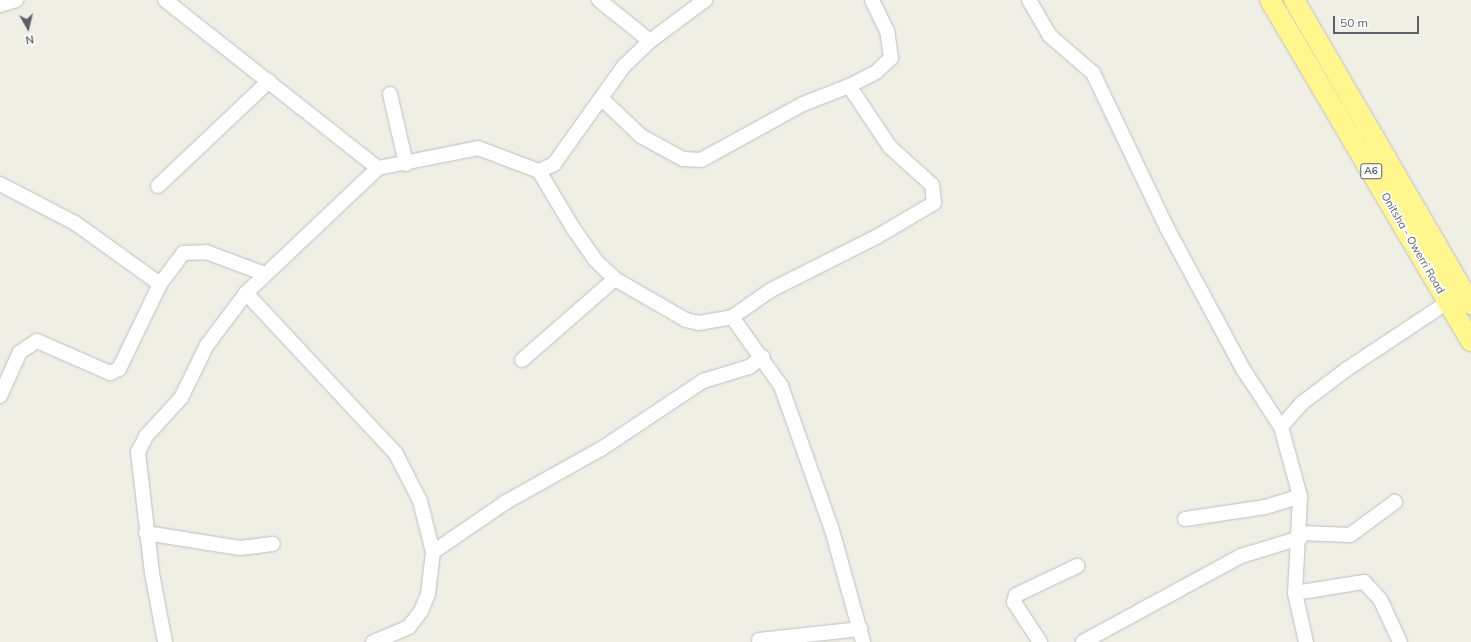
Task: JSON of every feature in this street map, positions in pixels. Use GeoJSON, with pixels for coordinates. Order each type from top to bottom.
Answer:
{"type":"FeatureCollection","features":[{"type":"Feature","properties":{"kind":"highway","name":"Onitsha - Owerri Road"},"geometry":{"type":"LineString","coordinates":[[1270,0],[1471,342]]}},
{"type":"Feature","properties":{"kind":"highway","name":"Onitsha - Owerri Road"},"geometry":{"type":"LineString","coordinates":[[1294,0],[1471,304]]}},
{"type":"Feature","properties":{"kind":"street"},"geometry":{"type":"LineString","coordinates":[[0,4],[16,0]]}},
{"type":"Feature","properties":{"kind":"street"},"geometry":{"type":"LineString","coordinates":[[165,0],[378,168]]}},
{"type":"Feature","properties":{"kind":"street"},"geometry":{"type":"LineString","coordinates":[[599,0],[650,41]]}},
{"type":"Feature","properties":{"kind":"street"},"geometry":{"type":"LineString","coordinates":[[539,171],[554,164],[601,98],[650,41],[705,0]]}},
{"type":"Feature","properties":{"kind":"street"},"geometry":{"type":"LineString","coordinates":[[601,98],[640,136],[694,162],[803,104],[849,86],[876,72],[891,58],[887,31],[872,0]]}},
{"type":"Feature","properties":{"kind":"street"},"geometry":{"type":"LineString","coordinates":[[1029,0],[1050,36],[1093,74],[1166,228],[1242,369],[1281,427],[1300,496],[1300,536],[1295,593],[1306,642]]}},
{"type":"Feature","properties":{"kind":"street"},"geometry":{"type":"LineString","coordinates":[[158,186],[269,81]]}},
{"type":"Feature","properties":{"kind":"street"},"geometry":{"type":"LineString","coordinates":[[165,642],[146,533],[138,452],[146,436],[181,398],[207,345],[246,293],[378,168],[406,164],[478,148],[539,171],[580,239],[596,261],[615,279],[686,320],[699,323],[732,317],[771,290],[878,236],[934,203],[932,185],[890,147],[849,86]]}},
{"type":"Feature","properties":{"kind":"street"},"geometry":{"type":"LineString","coordinates":[[390,94],[406,164]]}},
{"type":"Feature","properties":{"kind":"street"},"geometry":{"type":"LineString","coordinates":[[0,184],[75,223],[160,284]]}},
{"type":"Feature","properties":{"kind":"street"},"geometry":{"type":"LineString","coordinates":[[0,396],[20,352],[37,341],[110,373],[119,369],[160,284],[183,252],[196,250],[265,274]]}},
{"type":"Feature","properties":{"kind":"street"},"geometry":{"type":"LineString","coordinates":[[522,360],[615,279]]}},
{"type":"Feature","properties":{"kind":"street"},"geometry":{"type":"LineString","coordinates":[[246,293],[396,454],[420,501],[434,552],[432,572],[421,611],[409,627],[373,642]]}},
{"type":"Feature","properties":{"kind":"street"},"geometry":{"type":"LineString","coordinates":[[1281,427],[1307,398],[1448,302]]}},
{"type":"Feature","properties":{"kind":"street"},"geometry":{"type":"LineString","coordinates":[[732,317],[763,357],[781,386],[832,530],[862,636],[759,640]]}},
{"type":"Feature","properties":{"kind":"street"},"geometry":{"type":"LineString","coordinates":[[434,552],[506,502],[601,449],[703,381],[749,367],[763,357]]}},
{"type":"Feature","properties":{"kind":"street"},"geometry":{"type":"LineString","coordinates":[[1185,519],[1266,506],[1300,496]]}},
{"type":"Feature","properties":{"kind":"street"},"geometry":{"type":"LineString","coordinates":[[1083,642],[1241,556],[1300,536],[1350,535],[1395,502]]}},
{"type":"Feature","properties":{"kind":"street"},"geometry":{"type":"LineString","coordinates":[[146,533],[240,548],[274,544]]}},
{"type":"Feature","properties":{"kind":"street"},"geometry":{"type":"LineString","coordinates":[[1040,642],[1014,602],[1016,595],[1077,566]]}},
{"type":"Feature","properties":{"kind":"street"},"geometry":{"type":"LineString","coordinates":[[1295,593],[1364,582],[1380,599],[1400,642]]}}]}
